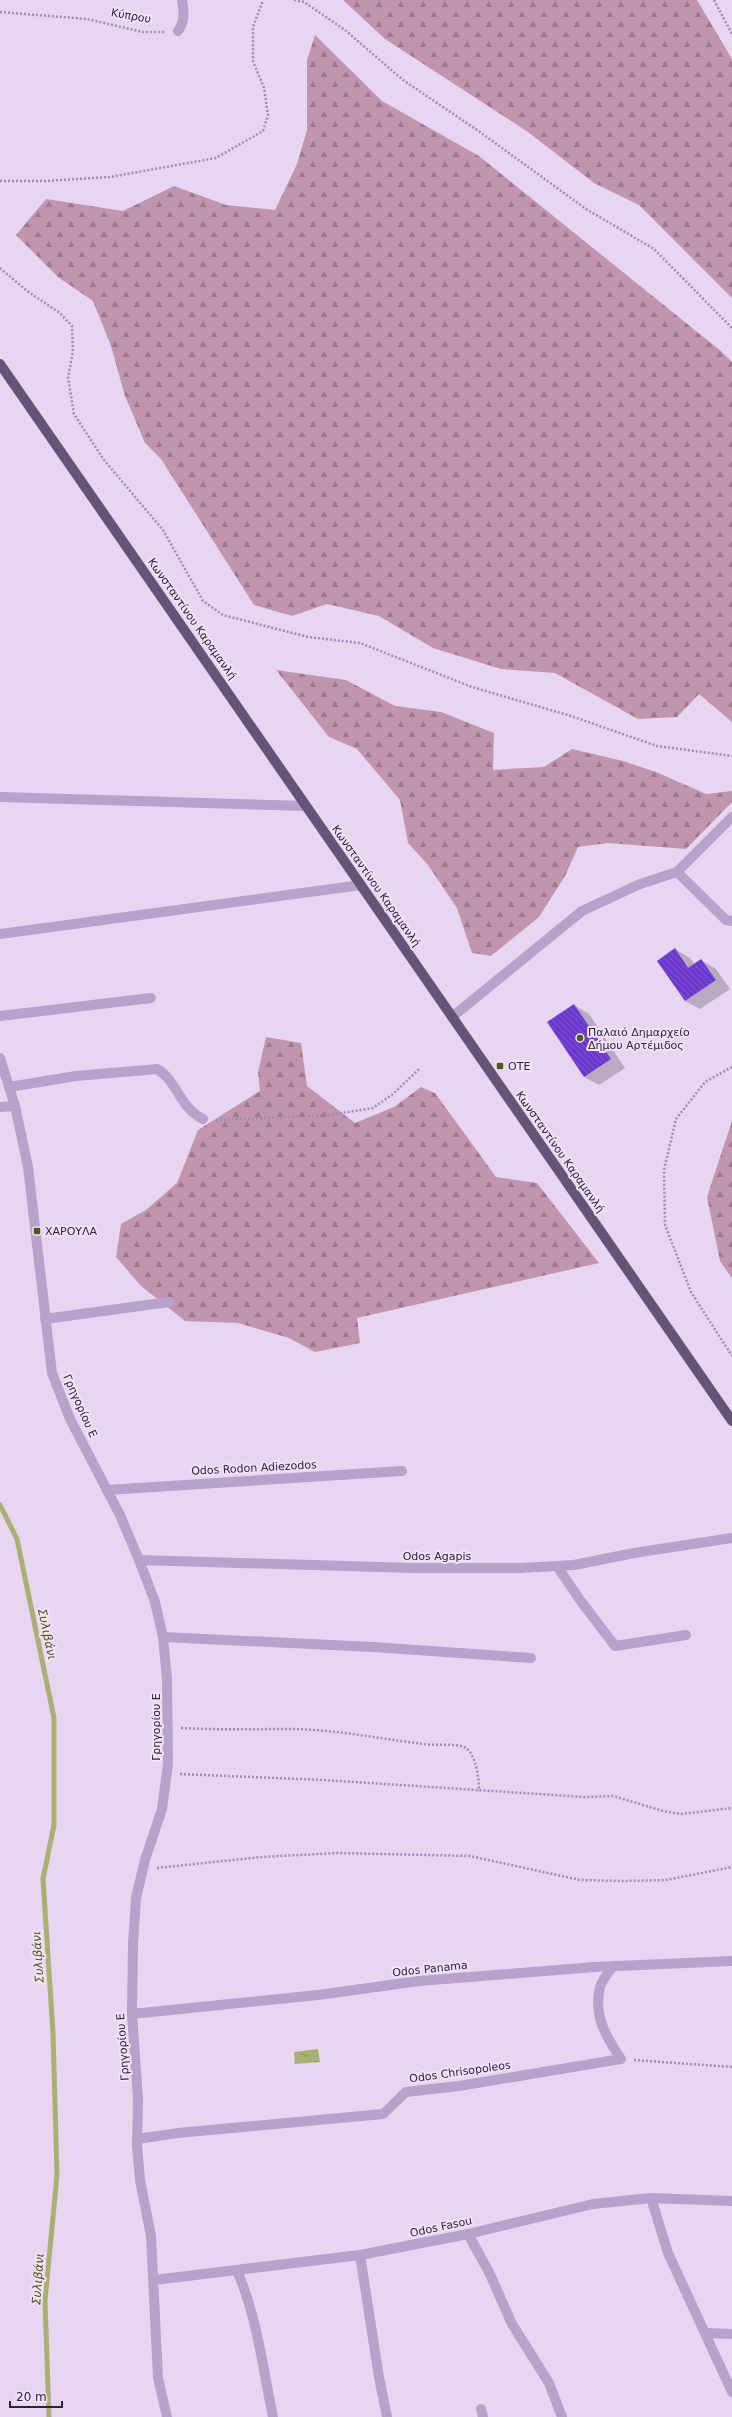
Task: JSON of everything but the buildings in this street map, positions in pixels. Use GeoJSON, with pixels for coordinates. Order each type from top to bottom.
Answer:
{"type":"FeatureCollection","features":[{"type":"Feature","properties":{"kind":"main road","name":"Κωνσταντίνου Καραμανλή"},"geometry":{"type":"LineString","coordinates":[[0,364],[732,1421]]}},
{"type":"Feature","properties":{"kind":"street"},"geometry":{"type":"LineString","coordinates":[[178,31],[183,24],[184,12],[182,0]]}},
{"type":"Feature","properties":{"kind":"street"},"geometry":{"type":"LineString","coordinates":[[0,797],[306,806]]}},
{"type":"Feature","properties":{"kind":"street"},"geometry":{"type":"LineString","coordinates":[[452,1017],[582,911],[640,884],[677,872],[732,817]]}},
{"type":"Feature","properties":{"kind":"street"},"geometry":{"type":"LineString","coordinates":[[677,872],[726,920],[732,921]]}},
{"type":"Feature","properties":{"kind":"street"},"geometry":{"type":"LineString","coordinates":[[0,934],[361,885]]}},
{"type":"Feature","properties":{"kind":"street"},"geometry":{"type":"LineString","coordinates":[[0,1016],[151,998]]}},
{"type":"Feature","properties":{"kind":"street","name":"Γρηγορίου Ε"},"geometry":{"type":"LineString","coordinates":[[0,1058],[15,1106],[28,1167],[37,1232],[45,1319],[52,1373],[70,1419],[107,1490],[139,1560],[155,1602],[163,1637],[168,1679],[169,1727],[167,1774],[162,1809],[136,1898],[133,1944],[132,2014],[137,2085],[137,2139],[140,2180],[151,2236],[158,2378],[167,2417]]}},
{"type":"Feature","properties":{"kind":"street"},"geometry":{"type":"LineString","coordinates":[[9,1087],[76,1076],[157,1069],[166,1074],[178,1096],[193,1114],[203,1119]]}},
{"type":"Feature","properties":{"kind":"street"},"geometry":{"type":"LineString","coordinates":[[0,1107],[15,1106]]}},
{"type":"Feature","properties":{"kind":"street"},"geometry":{"type":"LineString","coordinates":[[45,1319],[169,1302]]}},
{"type":"Feature","properties":{"kind":"street","name":"Odos Rodon Adiezodos"},"geometry":{"type":"LineString","coordinates":[[107,1490],[402,1471]]}},
{"type":"Feature","properties":{"kind":"street","name":"Odos Agapis"},"geometry":{"type":"LineString","coordinates":[[139,1560],[412,1568],[557,1566],[574,1565],[657,1549],[732,1538]]}},
{"type":"Feature","properties":{"kind":"street"},"geometry":{"type":"LineString","coordinates":[[557,1566],[580,1600],[615,1646],[686,1635]]}},
{"type":"Feature","properties":{"kind":"street"},"geometry":{"type":"LineString","coordinates":[[163,1637],[373,1647],[531,1658]]}},
{"type":"Feature","properties":{"kind":"street","name":"Odos Panama"},"geometry":{"type":"LineString","coordinates":[[132,2014],[318,1995],[419,1980],[613,1966],[732,1961]]}},
{"type":"Feature","properties":{"kind":"street"},"geometry":{"type":"LineString","coordinates":[[613,1966],[600,1986],[598,2007],[601,2027],[621,2058]]}},
{"type":"Feature","properties":{"kind":"street","name":"Odos Chrisopoleos"},"geometry":{"type":"LineString","coordinates":[[137,2139],[178,2133],[384,2114],[406,2092],[459,2086],[621,2058]]}},
{"type":"Feature","properties":{"kind":"street"},"geometry":{"type":"LineString","coordinates":[[651,2198],[668,2253],[732,2392]]}},
{"type":"Feature","properties":{"kind":"street","name":"Odos Fasou"},"geometry":{"type":"LineString","coordinates":[[154,2280],[360,2256],[468,2234],[593,2204],[651,2198],[732,2201]]}},
{"type":"Feature","properties":{"kind":"street"},"geometry":{"type":"LineString","coordinates":[[468,2234],[488,2272],[512,2324],[549,2383],[562,2417]]}},
{"type":"Feature","properties":{"kind":"street"},"geometry":{"type":"LineString","coordinates":[[360,2256],[379,2377],[387,2417]]}},
{"type":"Feature","properties":{"kind":"street"},"geometry":{"type":"LineString","coordinates":[[237,2271],[245,2290],[251,2315],[272,2417]]}},
{"type":"Feature","properties":{"kind":"street"},"geometry":{"type":"LineString","coordinates":[[706,2333],[732,2334]]}},
{"type":"Feature","properties":{"kind":"path"},"geometry":{"type":"LineString","coordinates":[[0,181],[110,176],[216,158],[263,131],[268,115],[264,88],[253,61],[253,27],[263,0]]}},
{"type":"Feature","properties":{"kind":"path"},"geometry":{"type":"LineString","coordinates":[[294,0],[304,2],[345,30],[403,80],[480,132],[586,209],[654,249],[732,328]]}},
{"type":"Feature","properties":{"kind":"path"},"geometry":{"type":"LineString","coordinates":[[714,0],[732,34]]}},
{"type":"Feature","properties":{"kind":"path","name":"Κύπρου"},"geometry":{"type":"LineString","coordinates":[[0,12],[87,19],[143,32],[178,31]]}},
{"type":"Feature","properties":{"kind":"path"},"geometry":{"type":"LineString","coordinates":[[0,268],[27,291],[60,313],[72,326],[73,352],[68,377],[74,414],[104,460],[163,530],[202,601],[223,615],[308,637],[360,643],[472,687],[571,716],[657,746],[732,756]]}},
{"type":"Feature","properties":{"kind":"path"},"geometry":{"type":"LineString","coordinates":[[732,1067],[706,1082],[676,1119],[664,1170],[665,1225],[690,1292],[732,1356]]}},
{"type":"Feature","properties":{"kind":"path"},"geometry":{"type":"LineString","coordinates":[[203,1119],[228,1120],[329,1115],[373,1108],[393,1094],[419,1069]]}},
{"type":"Feature","properties":{"kind":"path"},"geometry":{"type":"LineString","coordinates":[[169,1727],[237,1730],[294,1729],[365,1734],[425,1744],[464,1747],[472,1754],[479,1781],[479,1791]]}},
{"type":"Feature","properties":{"kind":"path"},"geometry":{"type":"LineString","coordinates":[[167,1774],[324,1780],[584,1797],[613,1796],[663,1811],[681,1814],[732,1808]]}},
{"type":"Feature","properties":{"kind":"path"},"geometry":{"type":"LineString","coordinates":[[143,1870],[260,1856],[338,1853],[470,1856],[580,1880],[624,1882],[666,1880],[732,1867]]}},
{"type":"Feature","properties":{"kind":"path"},"geometry":{"type":"LineString","coordinates":[[621,2058],[732,2066]]}},
{"type":"Feature","properties":{"kind":"green space"},"geometry":{"type":"Polygon","coordinates":[[[343,0],[697,0],[732,59],[732,298],[639,205],[594,183],[528,132],[385,39],[343,0]]]}},
{"type":"Feature","properties":{"kind":"green space"},"geometry":{"type":"Polygon","coordinates":[[[315,35],[382,101],[479,156],[722,352],[732,362],[732,722],[699,694],[677,717],[638,719],[555,673],[501,669],[433,648],[379,616],[327,604],[292,616],[254,605],[161,459],[145,443],[125,396],[111,346],[93,301],[58,277],[16,235],[46,199],[123,211],[174,186],[226,205],[275,210],[297,164],[307,130],[307,60],[315,35]]]}},
{"type":"Feature","properties":{"kind":"green space"},"geometry":{"type":"Polygon","coordinates":[[[276,670],[346,680],[395,706],[441,712],[494,733],[493,770],[544,767],[572,749],[623,761],[656,772],[706,794],[732,791],[732,802],[686,849],[608,843],[578,847],[565,876],[539,917],[491,956],[472,953],[457,908],[428,865],[408,843],[400,800],[357,749],[329,737],[276,670]]]}},
{"type":"Feature","properties":{"kind":"green space"},"geometry":{"type":"Polygon","coordinates":[[[266,1037],[301,1043],[307,1086],[355,1123],[394,1107],[421,1087],[435,1093],[496,1177],[537,1183],[599,1263],[357,1318],[360,1343],[315,1352],[289,1338],[238,1323],[185,1321],[141,1286],[116,1257],[121,1224],[146,1210],[177,1183],[198,1130],[260,1091],[258,1072],[266,1037]]]}},
{"type":"Feature","properties":{"kind":"green space"},"geometry":{"type":"Polygon","coordinates":[[[732,1121],[732,1278],[720,1261],[707,1197],[732,1121]]]}},
{"type":"Feature","properties":{"kind":"water"},"geometry":{"type":"Polygon","coordinates":[[[318,2049],[320,2062],[295,2064],[294,2052],[318,2049]]]}},
{"type":"Feature","properties":{"kind":"waterway","name":"Συλιβάνι"},"geometry":{"type":"LineString","coordinates":[[0,1505],[17,1539],[54,1718],[54,1825],[43,1879],[53,2033],[57,2175],[45,2301],[49,2417]]}},
{"type":"Feature","properties":{"kind":"place","name":"Παλαιό Δημαρχείο Δήμου Αρτέμιδος"},"geometry":{"type":"Point","coordinates":[580,1038]}},
{"type":"Feature","properties":{"kind":"place","name":"ΟΤΕ"},"geometry":{"type":"Point","coordinates":[500,1066]}},
{"type":"Feature","properties":{"kind":"place","name":"ΧΑΡΟΥΛΑ"},"geometry":{"type":"Point","coordinates":[37,1231]}}]}
